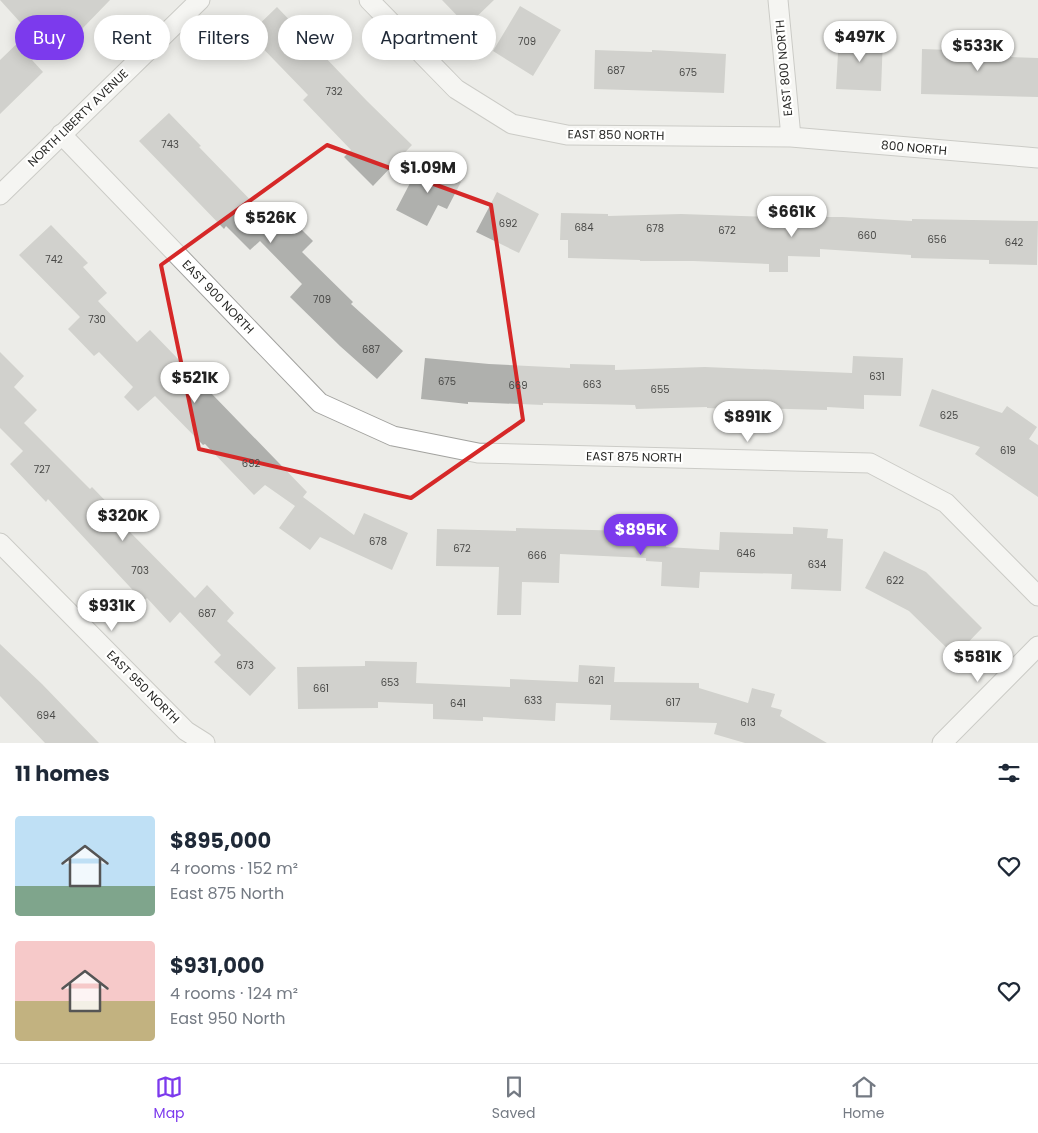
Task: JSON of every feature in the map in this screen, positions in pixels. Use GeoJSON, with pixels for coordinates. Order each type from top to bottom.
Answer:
{"type":"FeatureCollection","features":[{"type":"Feature","properties":{"kind":"street","name":"NORTH LIBERTY AVENUE"},"geometry":{"type":"LineString","coordinates":[[0,195],[200,0]]}},
{"type":"Feature","properties":{"kind":"street","name":"EAST 850 NORTH"},"geometry":{"type":"LineString","coordinates":[[369,0],[456,89],[512,124],[567,135],[790,137]]}},
{"type":"Feature","properties":{"kind":"street","name":"EAST 800 NORTH"},"geometry":{"type":"LineString","coordinates":[[778,0],[790,137]]}},
{"type":"Feature","properties":{"kind":"street","name":"EAST 900 NORTH"},"geometry":{"type":"LineString","coordinates":[[61,134],[320,403],[393,436]]}},
{"type":"Feature","properties":{"kind":"street","name":"800 NORTH"},"geometry":{"type":"LineString","coordinates":[[790,137],[1038,158]]}},
{"type":"Feature","properties":{"kind":"street","name":"EAST 875 NORTH"},"geometry":{"type":"LineString","coordinates":[[393,436],[478,453],[870,462],[946,503],[1038,596]]}},
{"type":"Feature","properties":{"kind":"street","name":"EAST 950 NORTH"},"geometry":{"type":"LineString","coordinates":[[0,543],[186,731],[205,743]]}},
{"type":"Feature","properties":{"kind":"street"},"geometry":{"type":"LineString","coordinates":[[942,743],[1038,646]]}},
{"type":"Feature","properties":{"kind":"highlighted area"},"geometry":{"type":"Polygon","coordinates":[[[327,145],[491,205],[523,420],[411,498],[199,449],[161,265],[327,145]]]}},
{"type":"Feature","properties":{"kind":"building"},"geometry":{"type":"Polygon","coordinates":[[[0,0],[110,0],[84,27],[84,15],[15,15],[15,17],[0,0]]]}},
{"type":"Feature","properties":{"kind":"building"},"geometry":{"type":"Polygon","coordinates":[[[442,0],[494,0],[478,15],[456,15],[442,0]]]}},
{"type":"Feature","properties":{"kind":"building"},"geometry":{"type":"Polygon","coordinates":[[[520,6],[561,30],[533,76],[496,53],[496,46],[520,6]]]}},
{"type":"Feature","properties":{"kind":"building"},"geometry":{"type":"Polygon","coordinates":[[[277,7],[285,15],[278,15],[278,60],[328,60],[412,145],[373,186],[344,157],[351,150],[303,100],[308,95],[268,54],[268,16],[277,7]]]}},
{"type":"Feature","properties":{"kind":"building"},"geometry":{"type":"Polygon","coordinates":[[[839,35],[883,37],[881,91],[836,89],[839,35]]]}},
{"type":"Feature","properties":{"kind":"building"},"geometry":{"type":"Polygon","coordinates":[[[951,42],[971,43],[971,46],[1011,46],[1011,57],[1038,58],[1038,97],[921,94],[922,49],[951,50],[951,42]]]}},
{"type":"Feature","properties":{"kind":"building"},"geometry":{"type":"Polygon","coordinates":[[[15,46],[15,60],[32,60],[43,72],[0,114],[0,60],[15,46]]]}},
{"type":"Feature","properties":{"kind":"building"},"geometry":{"type":"Polygon","coordinates":[[[595,50],[652,52],[652,50],[726,54],[724,93],[594,89],[595,50]]]}},
{"type":"Feature","properties":{"kind":"building"},"geometry":{"type":"Polygon","coordinates":[[[169,113],[268,218],[271,215],[278,223],[286,214],[313,241],[302,252],[353,302],[351,304],[403,351],[377,379],[290,297],[302,284],[260,241],[250,250],[226,226],[224,229],[139,141],[169,113]]]}},
{"type":"Feature","properties":{"kind":"building"},"geometry":{"type":"Polygon","coordinates":[[[421,162],[461,182],[447,209],[438,205],[427,226],[396,210],[421,162]]]}},
{"type":"Feature","properties":{"kind":"building"},"geometry":{"type":"Polygon","coordinates":[[[497,192],[539,214],[519,253],[476,232],[497,192]]]}},
{"type":"Feature","properties":{"kind":"building"},"geometry":{"type":"Polygon","coordinates":[[[561,213],[608,214],[608,216],[681,214],[843,217],[912,221],[912,219],[1038,221],[1037,265],[989,264],[989,260],[911,258],[911,255],[820,249],[820,257],[788,256],[788,272],[769,272],[769,264],[568,258],[568,240],[560,240],[561,213]]]}},
{"type":"Feature","properties":{"kind":"building"},"geometry":{"type":"Polygon","coordinates":[[[51,225],[88,263],[83,267],[107,293],[98,301],[137,342],[150,330],[307,492],[303,497],[354,535],[364,513],[408,533],[392,570],[320,537],[310,550],[279,528],[295,506],[265,485],[254,495],[155,396],[138,411],[124,397],[133,387],[99,352],[94,356],[68,329],[80,317],[19,255],[51,225]]]}},
{"type":"Feature","properties":{"kind":"building"},"geometry":{"type":"Polygon","coordinates":[[[0,352],[24,376],[14,387],[37,410],[24,423],[90,489],[92,487],[126,522],[123,525],[195,598],[207,585],[234,613],[227,621],[276,668],[250,696],[214,662],[221,655],[180,612],[170,623],[147,598],[143,601],[48,499],[46,502],[10,464],[23,451],[0,428],[0,352]]]}},
{"type":"Feature","properties":{"kind":"building"},"geometry":{"type":"Polygon","coordinates":[[[853,356],[903,358],[901,396],[864,395],[864,409],[827,407],[827,410],[755,408],[754,410],[707,407],[636,409],[635,405],[543,403],[543,405],[468,402],[468,404],[421,399],[425,358],[489,364],[570,368],[570,364],[615,365],[615,370],[705,367],[852,373],[853,356]]]}},
{"type":"Feature","properties":{"kind":"building"},"geometry":{"type":"Polygon","coordinates":[[[932,389],[1002,413],[1007,406],[1037,427],[1029,439],[1038,445],[1038,497],[975,454],[980,447],[919,426],[932,389]]]}},
{"type":"Feature","properties":{"kind":"building"},"geometry":{"type":"Polygon","coordinates":[[[793,527],[828,529],[827,538],[843,539],[841,591],[791,589],[792,574],[700,572],[699,588],[661,586],[662,562],[646,561],[646,558],[560,554],[559,583],[522,582],[521,615],[497,615],[499,567],[436,566],[437,529],[516,531],[516,528],[630,531],[666,534],[666,547],[719,550],[720,532],[793,534],[793,527]]]}},
{"type":"Feature","properties":{"kind":"building"},"geometry":{"type":"Polygon","coordinates":[[[884,551],[926,572],[982,628],[955,656],[909,611],[865,588],[884,551]]]}},
{"type":"Feature","properties":{"kind":"building"},"geometry":{"type":"Polygon","coordinates":[[[0,644],[99,743],[45,743],[0,696],[0,644]]]}},
{"type":"Feature","properties":{"kind":"building"},"geometry":{"type":"Polygon","coordinates":[[[365,661],[417,662],[416,683],[510,687],[510,679],[578,682],[579,665],[615,667],[614,682],[699,683],[699,688],[748,703],[752,688],[775,694],[771,707],[782,710],[780,716],[827,743],[745,743],[714,734],[717,723],[610,720],[611,705],[556,703],[555,721],[483,717],[483,721],[433,719],[433,704],[378,702],[378,708],[298,709],[297,667],[365,666],[365,661]]]}}]}
